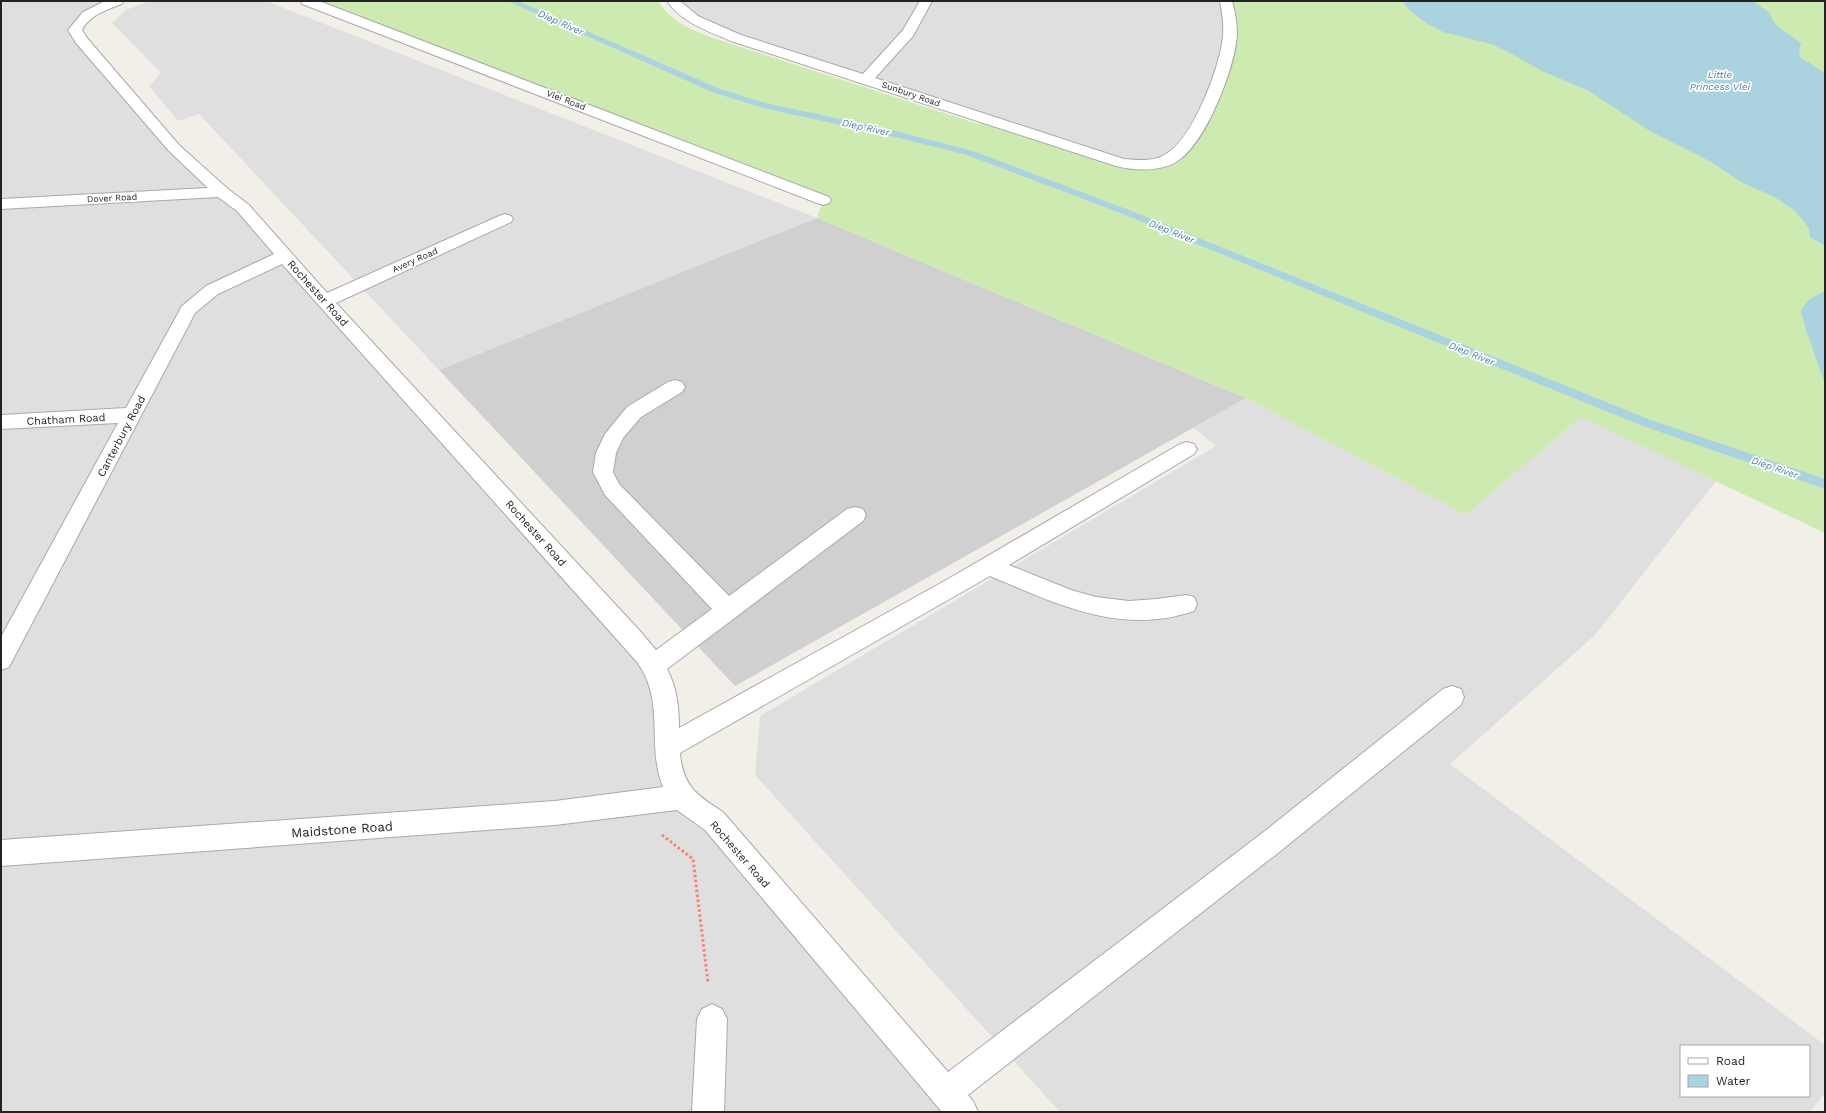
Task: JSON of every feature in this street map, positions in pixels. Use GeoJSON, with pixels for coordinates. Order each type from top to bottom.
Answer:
{"type":"FeatureCollection","features":[{"type":"Feature","properties":{"kind":"street","name":"Rochester Road"},"geometry":{"type":"LineString","coordinates":[[117,1],[91,11],[79,22],[75,30],[81,40],[174,148],[222,192],[243,208],[324,301],[632,638],[653,666],[663,686],[667,708],[668,765],[673,780],[682,797],[714,821],[954,1103]]}},
{"type":"Feature","properties":{"kind":"street","name":"Vlei Road"},"geometry":{"type":"LineString","coordinates":[[307,1],[461,59],[823,200]]}},
{"type":"Feature","properties":{"kind":"street","name":"Sunbury Road"},"geometry":{"type":"LineString","coordinates":[[673,1],[688,15],[716,30],[1122,163],[1140,165],[1157,163],[1173,158],[1191,140],[1223,71],[1230,35],[1226,1]]}},
{"type":"Feature","properties":{"kind":"street"},"geometry":{"type":"LineString","coordinates":[[866,79],[896,49],[920,17],[926,1]]}},
{"type":"Feature","properties":{"kind":"street","name":"Dover Road"},"geometry":{"type":"LineString","coordinates":[[1,204],[222,192]]}},
{"type":"Feature","properties":{"kind":"street","name":"Avery Road"},"geometry":{"type":"LineString","coordinates":[[324,301],[505,219]]}},
{"type":"Feature","properties":{"kind":"street","name":"Canterbury Road"},"geometry":{"type":"LineString","coordinates":[[1,660],[188,310],[212,290],[284,256]]}},
{"type":"Feature","properties":{"kind":"street"},"geometry":{"type":"LineString","coordinates":[[675,387],[634,412],[615,434],[606,453],[603,472],[612,489],[728,610]]}},
{"type":"Feature","properties":{"kind":"street","name":"Chatham Road"},"geometry":{"type":"LineString","coordinates":[[1,422],[132,415]]}},
{"type":"Feature","properties":{"kind":"street"},"geometry":{"type":"LineString","coordinates":[[668,747],[989,566],[1188,449]]}},
{"type":"Feature","properties":{"kind":"street"},"geometry":{"type":"LineString","coordinates":[[653,666],[855,516]]}},
{"type":"Feature","properties":{"kind":"street"},"geometry":{"type":"LineString","coordinates":[[989,566],[1051,591],[1108,609],[1152,610],[1186,604]]}},
{"type":"Feature","properties":{"kind":"street"},"geometry":{"type":"LineString","coordinates":[[954,1103],[1274,840],[1452,697]]}},
{"type":"Feature","properties":{"kind":"street","name":"Maidstone Road"},"geometry":{"type":"LineString","coordinates":[[1,853],[555,813],[625,806],[682,797]]}},
{"type":"Feature","properties":{"kind":"street"},"geometry":{"type":"LineString","coordinates":[[708,1112],[712,1019]]}},
{"type":"Feature","properties":{"kind":"path"},"geometry":{"type":"LineString","coordinates":[[625,806],[693,859],[712,1019]]}},
{"type":"Feature","properties":{"kind":"shaded area"},"geometry":{"type":"Polygon","coordinates":[[[1,1],[117,1],[79,22],[81,40],[653,666],[668,765],[962,1112],[1,1112],[1,1]]]}},
{"type":"Feature","properties":{"kind":"shaded area"},"geometry":{"type":"Polygon","coordinates":[[[150,1],[266,1],[817,218],[439,370],[199,114],[178,121],[149,86],[161,73],[112,23],[126,10],[150,1]]]}},
{"type":"Feature","properties":{"kind":"shaded area"},"geometry":{"type":"Polygon","coordinates":[[[673,1],[1226,1],[1223,71],[1181,150],[1140,165],[703,24],[673,1]]]}},
{"type":"Feature","properties":{"kind":"shaded area"},"geometry":{"type":"Polygon","coordinates":[[[817,218],[1246,398],[735,686],[439,370],[817,218]]]}},
{"type":"Feature","properties":{"kind":"shaded area"},"geometry":{"type":"Polygon","coordinates":[[[1246,398],[1466,515],[1581,417],[1716,481],[1595,635],[1450,764],[1825,1045],[1825,1093],[1810,1112],[1060,1112],[755,775],[760,716],[1216,446],[1194,428],[1246,398]]]}},
{"type":"Feature","properties":{"kind":"green space"},"geometry":{"type":"Polygon","coordinates":[[[307,1],[658,1],[669,14],[681,24],[710,37],[978,124],[985,119],[1122,163],[1173,158],[1223,71],[1226,1],[1825,1],[1825,533],[1581,417],[1466,515],[1246,398],[817,218],[823,201],[307,1]]]}},
{"type":"Feature","properties":{"kind":"water","name":"Little Princess Vlei"},"geometry":{"type":"Polygon","coordinates":[[[1403,1],[1753,1],[1769,12],[1777,26],[1801,43],[1799,51],[1800,57],[1825,73],[1825,246],[1810,237],[1809,229],[1794,210],[1774,197],[1743,183],[1711,162],[1650,131],[1589,91],[1542,71],[1491,44],[1443,32],[1426,23],[1408,9],[1403,1]]]}},
{"type":"Feature","properties":{"kind":"water"},"geometry":{"type":"Polygon","coordinates":[[[1825,291],[1825,384],[1801,311],[1808,300],[1825,291]]]}},
{"type":"Feature","properties":{"kind":"waterway","name":"Diep River"},"geometry":{"type":"LineString","coordinates":[[512,1],[715,90],[763,105],[892,133],[970,153],[1131,214],[1644,422],[1825,484]]}}]}
